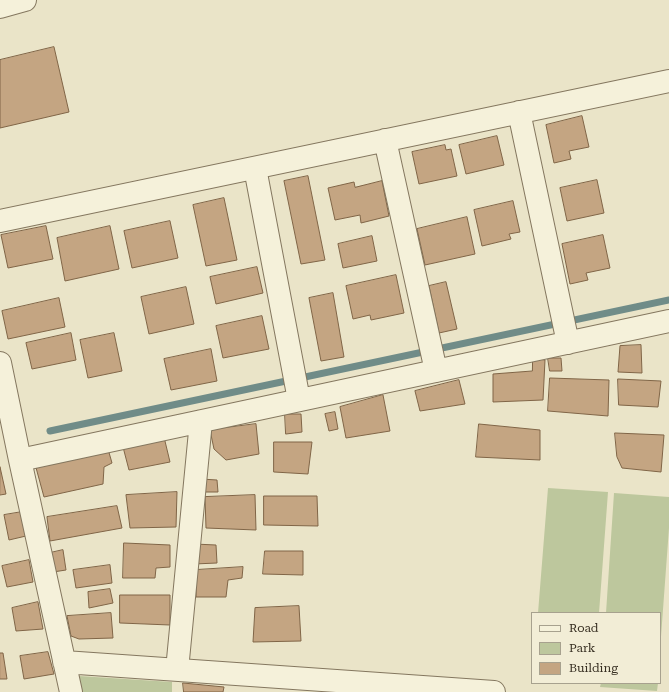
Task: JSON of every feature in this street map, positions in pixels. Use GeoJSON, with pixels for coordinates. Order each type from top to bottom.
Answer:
{"type":"FeatureCollection","features":[{"type":"Feature","properties":{"kind":"street"},"geometry":{"type":"LineString","coordinates":[[0,7],[25,0]]}},
{"type":"Feature","properties":{"kind":"street"},"geometry":{"type":"LineString","coordinates":[[0,221],[669,81]]}},
{"type":"Feature","properties":{"kind":"street"},"geometry":{"type":"LineString","coordinates":[[519,112],[565,329]]}},
{"type":"Feature","properties":{"kind":"street"},"geometry":{"type":"LineString","coordinates":[[386,140],[432,355]]}},
{"type":"Feature","properties":{"kind":"street"},"geometry":{"type":"LineString","coordinates":[[255,168],[296,385]]}},
{"type":"Feature","properties":{"kind":"street"},"geometry":{"type":"LineString","coordinates":[[12,451],[201,421],[296,385],[432,355],[565,329],[669,322]]}},
{"type":"Feature","properties":{"kind":"street"},"geometry":{"type":"LineString","coordinates":[[0,363],[12,451],[71,692]]}},
{"type":"Feature","properties":{"kind":"street"},"geometry":{"type":"LineString","coordinates":[[177,670],[201,421]]}},
{"type":"Feature","properties":{"kind":"street"},"geometry":{"type":"LineString","coordinates":[[64,662],[494,692]]}},
{"type":"Feature","properties":{"kind":"green space"},"geometry":{"type":"Polygon","coordinates":[[[548,488],[608,492],[599,612],[538,612],[548,488]]]}},
{"type":"Feature","properties":{"kind":"green space"},"geometry":{"type":"Polygon","coordinates":[[[614,493],[669,497],[669,528],[661,636],[661,612],[606,612],[614,493]]]}},
{"type":"Feature","properties":{"kind":"green space"},"geometry":{"type":"Polygon","coordinates":[[[79,676],[172,682],[172,692],[76,692],[74,686],[79,676]]]}},
{"type":"Feature","properties":{"kind":"green space"},"geometry":{"type":"Polygon","coordinates":[[[601,684],[658,684],[657,691],[600,687],[601,684]]]}},
{"type":"Feature","properties":{"kind":"building"},"geometry":{"type":"Polygon","coordinates":[[[54,47],[69,112],[0,128],[0,60],[54,47]]]}},
{"type":"Feature","properties":{"kind":"building"},"geometry":{"type":"Polygon","coordinates":[[[582,116],[589,147],[569,151],[571,159],[554,163],[546,125],[582,116]]]}},
{"type":"Feature","properties":{"kind":"building"},"geometry":{"type":"Polygon","coordinates":[[[497,136],[504,165],[466,174],[459,145],[497,136]]]}},
{"type":"Feature","properties":{"kind":"building"},"geometry":{"type":"Polygon","coordinates":[[[445,145],[446,150],[451,149],[457,176],[419,184],[412,152],[445,145]]]}},
{"type":"Feature","properties":{"kind":"building"},"geometry":{"type":"Polygon","coordinates":[[[308,176],[325,260],[301,264],[284,181],[308,176]]]}},
{"type":"Feature","properties":{"kind":"building"},"geometry":{"type":"Polygon","coordinates":[[[597,180],[604,213],[567,221],[560,188],[597,180]]]}},
{"type":"Feature","properties":{"kind":"building"},"geometry":{"type":"Polygon","coordinates":[[[382,181],[389,216],[361,223],[360,215],[335,220],[328,188],[354,182],[355,187],[382,181]]]}},
{"type":"Feature","properties":{"kind":"building"},"geometry":{"type":"Polygon","coordinates":[[[224,198],[237,260],[206,266],[193,205],[224,198]]]}},
{"type":"Feature","properties":{"kind":"building"},"geometry":{"type":"Polygon","coordinates":[[[513,201],[520,232],[509,234],[511,239],[482,246],[474,210],[513,201]]]}},
{"type":"Feature","properties":{"kind":"building"},"geometry":{"type":"Polygon","coordinates":[[[467,217],[475,254],[425,265],[417,229],[467,217]]]}},
{"type":"Feature","properties":{"kind":"building"},"geometry":{"type":"Polygon","coordinates":[[[170,221],[178,258],[132,268],[124,231],[170,221]]]}},
{"type":"Feature","properties":{"kind":"building"},"geometry":{"type":"Polygon","coordinates":[[[46,226],[53,259],[8,268],[1,235],[46,226]]]}},
{"type":"Feature","properties":{"kind":"building"},"geometry":{"type":"Polygon","coordinates":[[[110,226],[119,269],[65,281],[57,238],[110,226]]]}},
{"type":"Feature","properties":{"kind":"building"},"geometry":{"type":"Polygon","coordinates":[[[603,235],[610,268],[586,273],[588,280],[570,284],[562,244],[603,235]]]}},
{"type":"Feature","properties":{"kind":"building"},"geometry":{"type":"Polygon","coordinates":[[[372,236],[377,261],[343,268],[338,244],[372,236]]]}},
{"type":"Feature","properties":{"kind":"building"},"geometry":{"type":"Polygon","coordinates":[[[257,267],[263,293],[216,304],[210,277],[257,267]]]}},
{"type":"Feature","properties":{"kind":"building"},"geometry":{"type":"Polygon","coordinates":[[[396,275],[404,313],[371,320],[370,315],[353,319],[346,286],[396,275]]]}},
{"type":"Feature","properties":{"kind":"building"},"geometry":{"type":"Polygon","coordinates":[[[446,282],[457,329],[439,333],[429,286],[446,282]]]}},
{"type":"Feature","properties":{"kind":"building"},"geometry":{"type":"Polygon","coordinates":[[[186,287],[194,324],[149,334],[141,297],[186,287]]]}},
{"type":"Feature","properties":{"kind":"building"},"geometry":{"type":"Polygon","coordinates":[[[333,293],[344,357],[321,361],[309,298],[333,293]]]}},
{"type":"Feature","properties":{"kind":"building"},"geometry":{"type":"Polygon","coordinates":[[[59,298],[65,327],[8,339],[2,311],[59,298]]]}},
{"type":"Feature","properties":{"kind":"building"},"geometry":{"type":"Polygon","coordinates":[[[262,316],[269,349],[223,358],[216,326],[262,316]]]}},
{"type":"Feature","properties":{"kind":"building"},"geometry":{"type":"Polygon","coordinates":[[[71,333],[76,360],[32,369],[26,343],[71,333]]]}},
{"type":"Feature","properties":{"kind":"building"},"geometry":{"type":"Polygon","coordinates":[[[114,333],[122,371],[88,378],[80,340],[114,333]]]}},
{"type":"Feature","properties":{"kind":"building"},"geometry":{"type":"Polygon","coordinates":[[[641,345],[642,373],[618,372],[620,346],[641,345]]]}},
{"type":"Feature","properties":{"kind":"building"},"geometry":{"type":"Polygon","coordinates":[[[211,349],[217,381],[171,390],[164,359],[211,349]]]}},
{"type":"Feature","properties":{"kind":"building"},"geometry":{"type":"Polygon","coordinates":[[[533,358],[545,360],[543,400],[493,402],[493,374],[532,371],[533,358]]]}},
{"type":"Feature","properties":{"kind":"building"},"geometry":{"type":"Polygon","coordinates":[[[548,358],[561,358],[562,371],[550,371],[548,358]]]}},
{"type":"Feature","properties":{"kind":"building"},"geometry":{"type":"Polygon","coordinates":[[[550,378],[609,380],[608,416],[548,411],[550,378]]]}},
{"type":"Feature","properties":{"kind":"building"},"geometry":{"type":"Polygon","coordinates":[[[618,379],[661,381],[658,407],[619,405],[618,379]]]}},
{"type":"Feature","properties":{"kind":"building"},"geometry":{"type":"Polygon","coordinates":[[[459,380],[465,404],[420,411],[415,391],[459,380]]]}},
{"type":"Feature","properties":{"kind":"building"},"geometry":{"type":"Polygon","coordinates":[[[383,395],[390,431],[346,438],[340,407],[383,395]]]}},
{"type":"Feature","properties":{"kind":"building"},"geometry":{"type":"Polygon","coordinates":[[[335,412],[338,429],[329,431],[325,414],[335,412]]]}},
{"type":"Feature","properties":{"kind":"building"},"geometry":{"type":"Polygon","coordinates":[[[285,414],[301,414],[302,432],[286,434],[285,414]]]}},
{"type":"Feature","properties":{"kind":"building"},"geometry":{"type":"Polygon","coordinates":[[[256,424],[259,454],[226,460],[214,449],[210,430],[256,424]]]}},
{"type":"Feature","properties":{"kind":"building"},"geometry":{"type":"Polygon","coordinates":[[[479,424],[540,430],[540,460],[476,457],[479,424]]]}},
{"type":"Feature","properties":{"kind":"building"},"geometry":{"type":"Polygon","coordinates":[[[615,433],[664,435],[661,472],[622,468],[617,457],[615,433]]]}},
{"type":"Feature","properties":{"kind":"building"},"geometry":{"type":"Polygon","coordinates":[[[164,437],[170,462],[129,470],[123,447],[164,437]]]}},
{"type":"Feature","properties":{"kind":"building"},"geometry":{"type":"Polygon","coordinates":[[[274,442],[312,442],[308,474],[274,472],[274,442]]]}},
{"type":"Feature","properties":{"kind":"building"},"geometry":{"type":"Polygon","coordinates":[[[108,449],[112,463],[104,467],[103,484],[44,497],[35,464],[108,449]]]}},
{"type":"Feature","properties":{"kind":"building"},"geometry":{"type":"Polygon","coordinates":[[[0,467],[6,494],[0,495],[0,467]]]}},
{"type":"Feature","properties":{"kind":"building"},"geometry":{"type":"Polygon","coordinates":[[[201,479],[217,480],[218,492],[201,492],[201,479]]]}},
{"type":"Feature","properties":{"kind":"building"},"geometry":{"type":"Polygon","coordinates":[[[177,492],[176,527],[130,528],[126,495],[177,492]]]}},
{"type":"Feature","properties":{"kind":"building"},"geometry":{"type":"Polygon","coordinates":[[[255,495],[256,530],[206,528],[205,497],[255,495]]]}},
{"type":"Feature","properties":{"kind":"building"},"geometry":{"type":"Polygon","coordinates":[[[264,496],[317,496],[318,526],[264,525],[264,496]]]}},
{"type":"Feature","properties":{"kind":"building"},"geometry":{"type":"Polygon","coordinates":[[[117,506],[122,528],[50,541],[47,517],[117,506]]]}},
{"type":"Feature","properties":{"kind":"building"},"geometry":{"type":"Polygon","coordinates":[[[22,512],[26,536],[9,540],[4,515],[22,512]]]}},
{"type":"Feature","properties":{"kind":"building"},"geometry":{"type":"Polygon","coordinates":[[[124,543],[170,545],[170,567],[156,568],[155,578],[123,578],[124,543]]]}},
{"type":"Feature","properties":{"kind":"building"},"geometry":{"type":"Polygon","coordinates":[[[194,544],[216,545],[217,563],[194,564],[194,544]]]}},
{"type":"Feature","properties":{"kind":"building"},"geometry":{"type":"Polygon","coordinates":[[[63,550],[66,570],[53,572],[50,553],[63,550]]]}},
{"type":"Feature","properties":{"kind":"building"},"geometry":{"type":"Polygon","coordinates":[[[265,551],[303,551],[303,575],[263,574],[265,551]]]}},
{"type":"Feature","properties":{"kind":"building"},"geometry":{"type":"Polygon","coordinates":[[[29,560],[33,582],[7,587],[2,566],[29,560]]]}},
{"type":"Feature","properties":{"kind":"building"},"geometry":{"type":"Polygon","coordinates":[[[110,565],[112,583],[76,588],[73,570],[110,565]]]}},
{"type":"Feature","properties":{"kind":"building"},"geometry":{"type":"Polygon","coordinates":[[[243,567],[242,578],[228,580],[226,597],[196,597],[196,570],[243,567]]]}},
{"type":"Feature","properties":{"kind":"building"},"geometry":{"type":"Polygon","coordinates":[[[110,589],[113,603],[89,608],[88,592],[110,589]]]}},
{"type":"Feature","properties":{"kind":"building"},"geometry":{"type":"Polygon","coordinates":[[[120,595],[170,595],[170,625],[120,623],[120,595]]]}},
{"type":"Feature","properties":{"kind":"building"},"geometry":{"type":"Polygon","coordinates":[[[38,602],[43,629],[16,631],[12,608],[38,602]]]}},
{"type":"Feature","properties":{"kind":"building"},"geometry":{"type":"Polygon","coordinates":[[[299,606],[301,641],[253,642],[255,608],[299,606]]]}},
{"type":"Feature","properties":{"kind":"building"},"geometry":{"type":"Polygon","coordinates":[[[111,613],[113,638],[79,639],[71,636],[67,616],[111,613]]]}},
{"type":"Feature","properties":{"kind":"building"},"geometry":{"type":"Polygon","coordinates":[[[48,652],[54,674],[24,679],[20,656],[48,652]]]}},
{"type":"Feature","properties":{"kind":"building"},"geometry":{"type":"Polygon","coordinates":[[[0,653],[3,653],[7,679],[0,679],[0,653]]]}},
{"type":"Feature","properties":{"kind":"building"},"geometry":{"type":"Polygon","coordinates":[[[183,683],[224,687],[223,692],[184,692],[183,683]]]}},
{"type":"Feature","properties":{"kind":"waterway"},"geometry":{"type":"LineString","coordinates":[[50,431],[669,300]]}}]}
